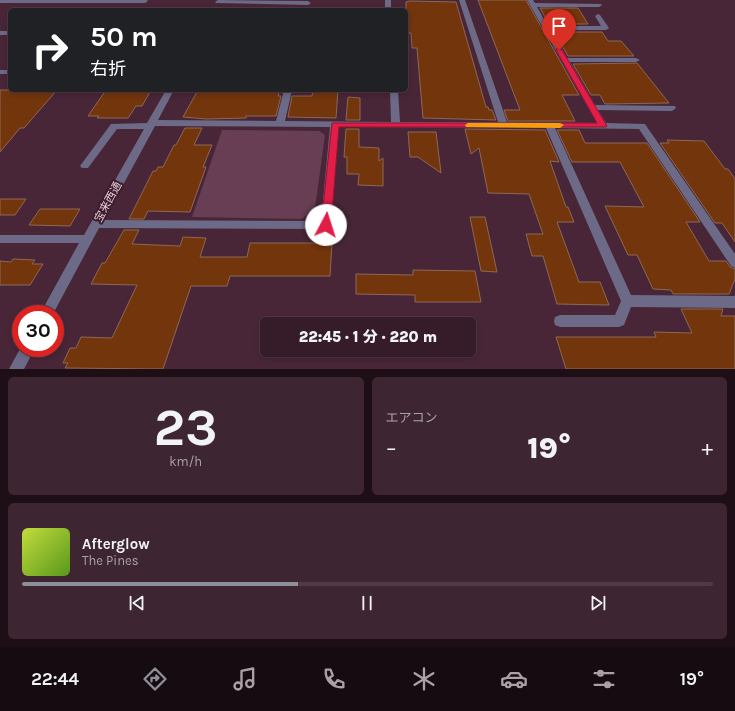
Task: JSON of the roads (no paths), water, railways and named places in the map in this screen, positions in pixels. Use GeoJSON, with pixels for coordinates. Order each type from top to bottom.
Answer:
{"type":"FeatureCollection","features":[{"type":"Feature","properties":{"kind":"street"},"geometry":{"type":"LineString","coordinates":[[0,1],[146,0]]}},
{"type":"Feature","properties":{"kind":"street"},"geometry":{"type":"LineString","coordinates":[[140,8],[146,0]]}},
{"type":"Feature","properties":{"kind":"street"},"geometry":{"type":"LineString","coordinates":[[462,0],[504,126]]}},
{"type":"Feature","properties":{"kind":"street"},"geometry":{"type":"LineString","coordinates":[[218,1],[308,1]]}},
{"type":"Feature","properties":{"kind":"street"},"geometry":{"type":"LineString","coordinates":[[532,3],[599,5]]}},
{"type":"Feature","properties":{"kind":"street"},"geometry":{"type":"LineString","coordinates":[[532,3],[603,126]]}},
{"type":"Feature","properties":{"kind":"street"},"geometry":{"type":"LineString","coordinates":[[546,28],[606,28],[598,16]]}},
{"type":"Feature","properties":{"kind":"street"},"geometry":{"type":"LineString","coordinates":[[565,60],[636,60]]}},
{"type":"Feature","properties":{"kind":"street","name":"宝来西通"},"geometry":{"type":"LineString","coordinates":[[51,305],[169,92]]}},
{"type":"Feature","properties":{"kind":"street"},"geometry":{"type":"LineString","coordinates":[[280,124],[288,92]]}},
{"type":"Feature","properties":{"kind":"street"},"geometry":{"type":"LineString","coordinates":[[394,92],[396,125]]}},
{"type":"Feature","properties":{"kind":"street"},"geometry":{"type":"LineString","coordinates":[[592,107],[672,108]]}},
{"type":"Feature","properties":{"kind":"street"},"geometry":{"type":"LineString","coordinates":[[85,166],[114,126],[280,124],[642,126],[735,263]]}},
{"type":"Feature","properties":{"kind":"street"},"geometry":{"type":"LineString","coordinates":[[96,224],[326,225],[335,124]]}},
{"type":"Feature","properties":{"kind":"street"},"geometry":{"type":"LineString","coordinates":[[549,125],[627,301],[619,321],[560,321]]}},
{"type":"Feature","properties":{"kind":"street"},"geometry":{"type":"LineString","coordinates":[[0,239],[88,239]]}},
{"type":"Feature","properties":{"kind":"street"},"geometry":{"type":"LineString","coordinates":[[627,301],[735,302]]}},
{"type":"Feature","properties":{"kind":"street"},"geometry":{"type":"LineString","coordinates":[[16,369],[23,357]]}}]}
